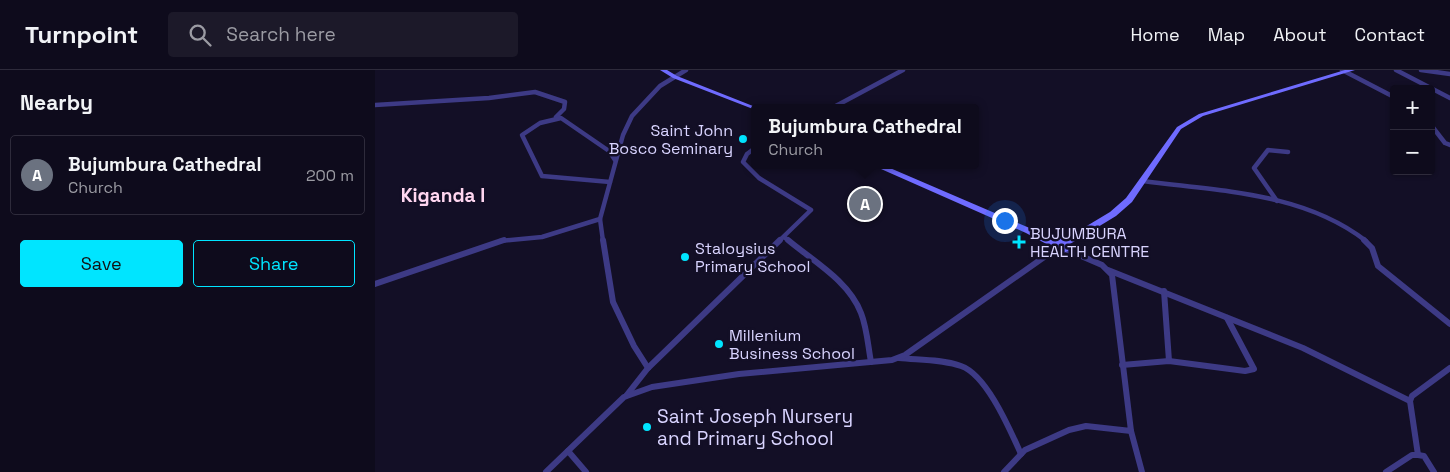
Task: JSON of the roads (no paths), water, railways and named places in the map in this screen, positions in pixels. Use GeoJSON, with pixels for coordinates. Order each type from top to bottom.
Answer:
{"type":"FeatureCollection","features":[{"type":"Feature","properties":{"kind":"street"},"geometry":{"type":"LineString","coordinates":[[663,70],[675,77],[751,106]]}},
{"type":"Feature","properties":{"kind":"street"},"geometry":{"type":"LineString","coordinates":[[648,368],[634,346],[613,302],[600,219],[615,160],[623,135],[632,116],[660,86],[686,70]]}},
{"type":"Feature","properties":{"kind":"street"},"geometry":{"type":"LineString","coordinates":[[839,104],[903,70]]}},
{"type":"Feature","properties":{"kind":"street"},"geometry":{"type":"LineString","coordinates":[[1396,70],[1450,98]]}},
{"type":"Feature","properties":{"kind":"street"},"geometry":{"type":"LineString","coordinates":[[1421,70],[1450,74]]}},
{"type":"Feature","properties":{"kind":"street"},"geometry":{"type":"LineString","coordinates":[[624,397],[661,385],[803,367],[871,362],[905,355],[1060,246],[1113,214],[1129,200],[1179,128],[1190,120],[1255,98],[1347,71],[1390,95]]}},
{"type":"Feature","properties":{"kind":"street"},"geometry":{"type":"LineString","coordinates":[[375,105],[489,98],[535,92],[565,102],[563,109],[556,117],[525,131],[522,135],[535,159],[540,174],[545,178],[610,182]]}},
{"type":"Feature","properties":{"kind":"street"},"geometry":{"type":"LineString","coordinates":[[556,117],[561,118],[609,151],[615,160]]}},
{"type":"Feature","properties":{"kind":"street"},"geometry":{"type":"LineString","coordinates":[[1435,130],[1445,143],[1450,145]]}},
{"type":"Feature","properties":{"kind":"street"},"geometry":{"type":"LineString","coordinates":[[1277,201],[1255,168],[1268,150],[1288,152]]}},
{"type":"Feature","properties":{"kind":"street"},"geometry":{"type":"LineString","coordinates":[[546,472],[624,397],[648,368],[811,209],[759,178],[743,162],[751,151]]}},
{"type":"Feature","properties":{"kind":"street"},"geometry":{"type":"LineString","coordinates":[[885,169],[1029,231],[1108,270],[1303,348],[1410,401]]}},
{"type":"Feature","properties":{"kind":"street"},"geometry":{"type":"LineString","coordinates":[[1143,181],[1277,201],[1308,208],[1362,238],[1372,248],[1374,261],[1378,266],[1450,324]]}},
{"type":"Feature","properties":{"kind":"street"},"geometry":{"type":"LineString","coordinates":[[375,284],[439,260],[504,240],[541,237],[600,219]]}},
{"type":"Feature","properties":{"kind":"street"},"geometry":{"type":"LineString","coordinates":[[784,237],[844,287],[853,298],[861,316],[871,362]]}},
{"type":"Feature","properties":{"kind":"street"},"geometry":{"type":"LineString","coordinates":[[1108,270],[1112,275],[1131,431],[1142,472]]}},
{"type":"Feature","properties":{"kind":"street"},"geometry":{"type":"LineString","coordinates":[[1164,291],[1169,361]]}},
{"type":"Feature","properties":{"kind":"street"},"geometry":{"type":"LineString","coordinates":[[1122,365],[1169,361],[1245,371],[1253,369],[1226,318]]}},
{"type":"Feature","properties":{"kind":"street"},"geometry":{"type":"LineString","coordinates":[[897,358],[954,364],[973,373],[1011,432],[1021,454]]}},
{"type":"Feature","properties":{"kind":"street"},"geometry":{"type":"LineString","coordinates":[[1418,454],[1410,401],[1412,396],[1450,369]]}},
{"type":"Feature","properties":{"kind":"street"},"geometry":{"type":"LineString","coordinates":[[1004,472],[1031,446],[1081,427],[1131,431]]}},
{"type":"Feature","properties":{"kind":"street"},"geometry":{"type":"LineString","coordinates":[[568,451],[586,472]]}},
{"type":"Feature","properties":{"kind":"street"},"geometry":{"type":"LineString","coordinates":[[1386,472],[1413,455],[1418,454],[1424,456],[1434,472]]}},
{"type":"Feature","properties":{"kind":"place","name":"Saint John Bosco Seminary"},"geometry":{"type":"Point","coordinates":[743,139]}},
{"type":"Feature","properties":{"kind":"place","name":"Bujumbura Cathedral"},"geometry":{"type":"Point","coordinates":[865,204]}},
{"type":"Feature","properties":{"kind":"place","name":"BUJUMBURA HEALTH CENTRE"},"geometry":{"type":"Point","coordinates":[1019,242]}},
{"type":"Feature","properties":{"kind":"place","name":"Staloysius Primary School"},"geometry":{"type":"Point","coordinates":[685,257]}},
{"type":"Feature","properties":{"kind":"place","name":"Millenium Business School"},"geometry":{"type":"Point","coordinates":[719,344]}},
{"type":"Feature","properties":{"kind":"place","name":"Saint Joseph Nursery and Primary School"},"geometry":{"type":"Point","coordinates":[647,427]}},
{"type":"Feature","properties":{"kind":"district","name":"Kiganda I"},"geometry":{"type":"Point","coordinates":[443,195]}}]}
